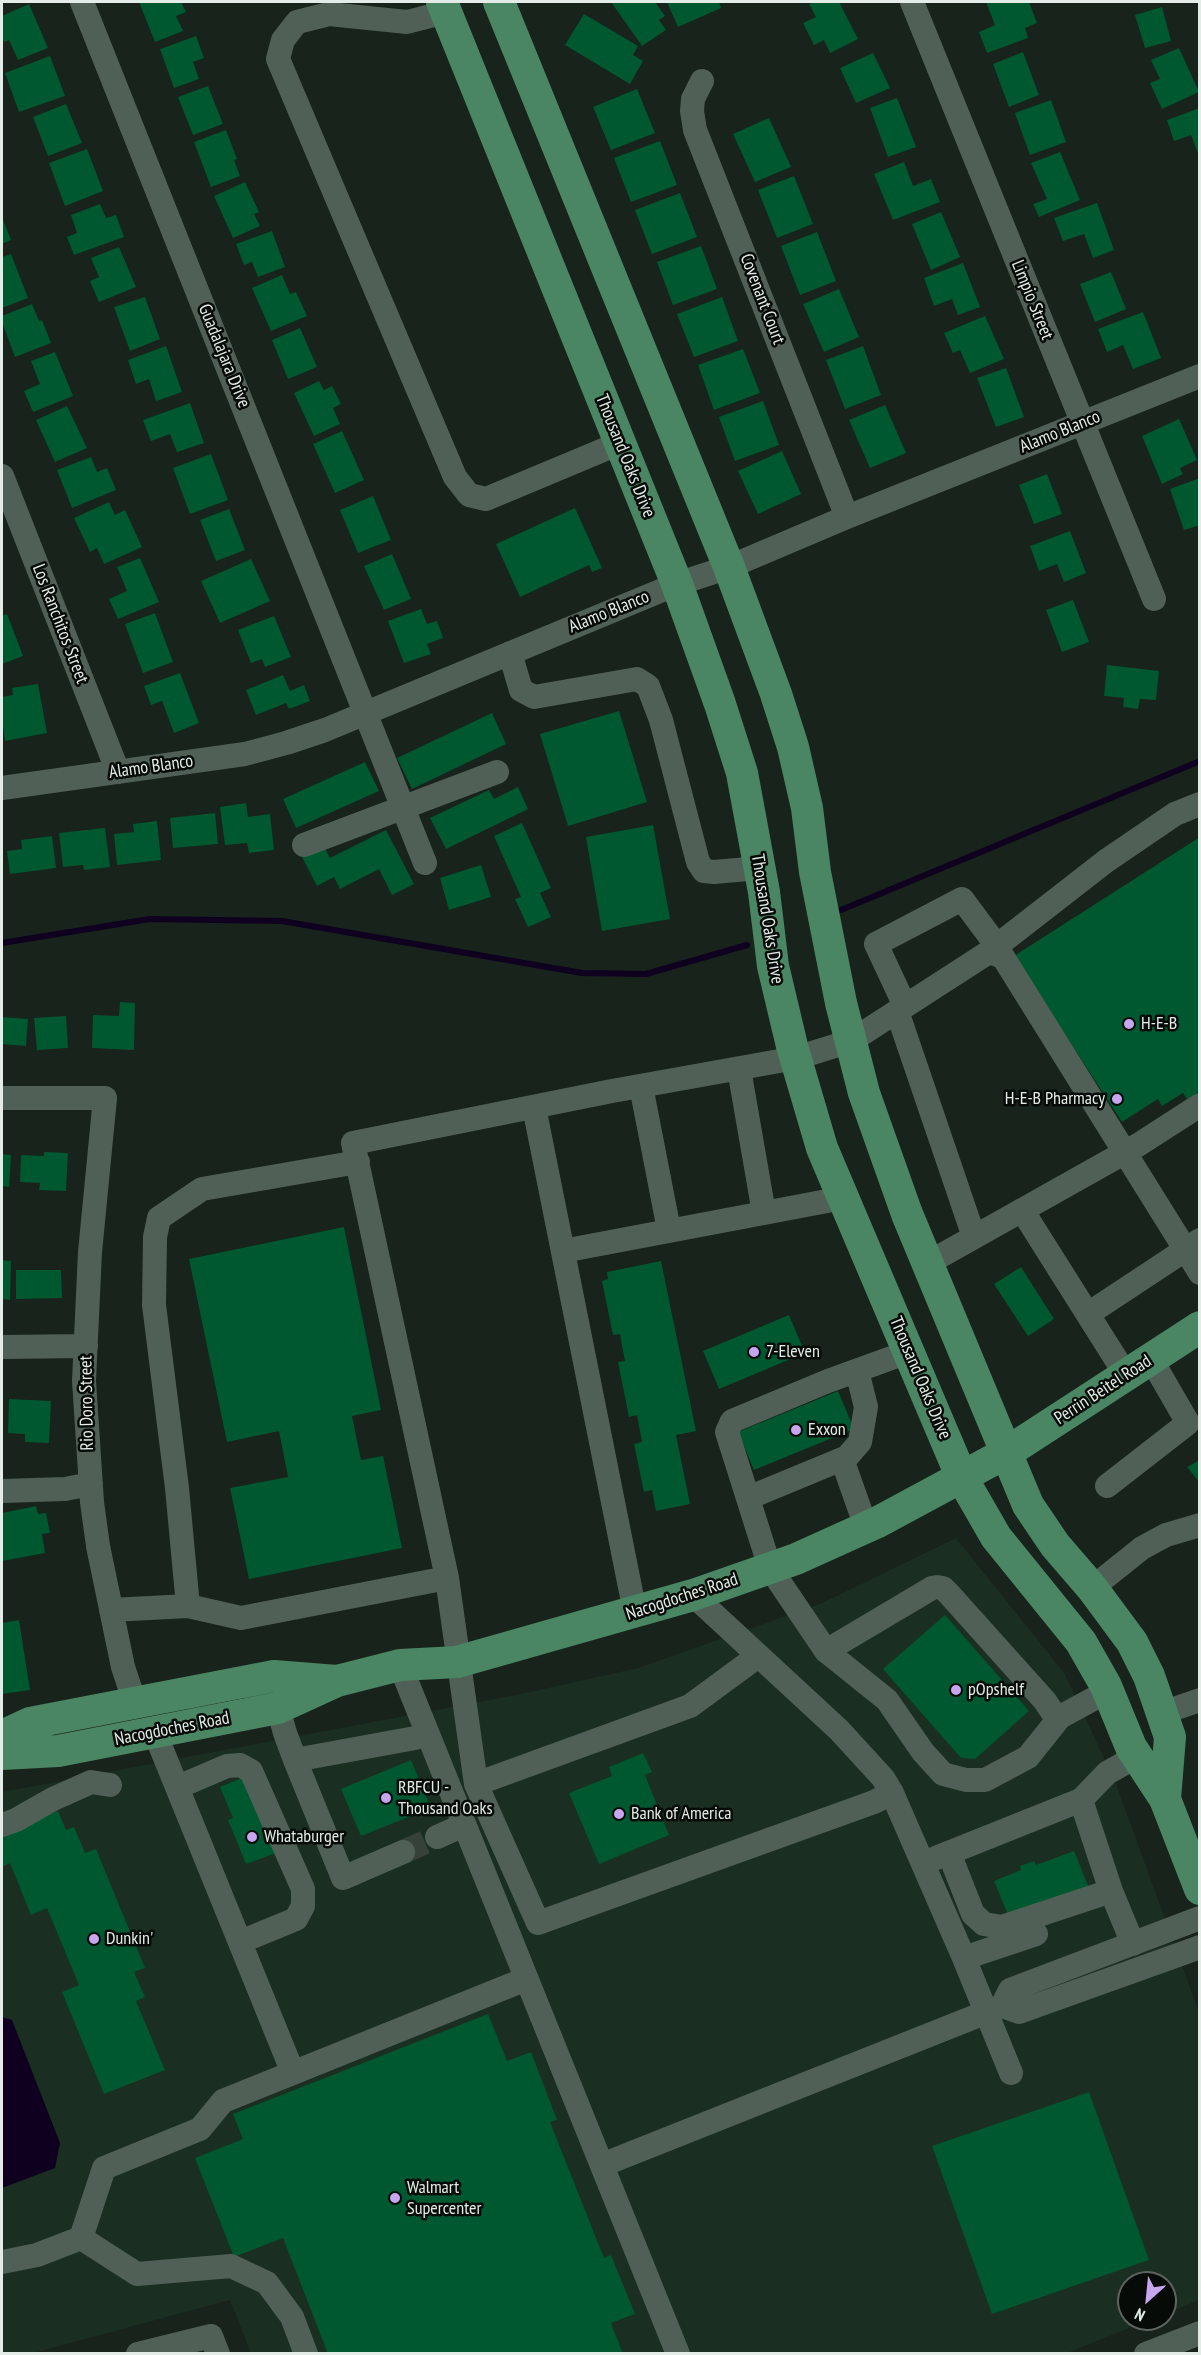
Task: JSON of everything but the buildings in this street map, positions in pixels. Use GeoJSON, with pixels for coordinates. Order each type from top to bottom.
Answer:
{"type":"FeatureCollection","features":[{"type":"Feature","properties":{"kind":"main road","name":"Thousand Oaks Drive"},"geometry":{"type":"LineString","coordinates":[[499,2],[729,567],[776,694],[793,747],[807,808],[815,872],[841,1004],[864,1093],[908,1214],[1028,1505],[1055,1545],[1092,1588],[1132,1642],[1149,1676],[1170,1737],[1165,1799]]}},
{"type":"Feature","properties":{"kind":"main road","name":"Thousand Oaks Drive"},"geometry":{"type":"LineString","coordinates":[[444,7],[677,584],[742,773],[773,966],[822,1148],[962,1478],[996,1537],[1081,1642],[1108,1691],[1137,1756],[1191,1843],[1200,1889]]}},
{"type":"Feature","properties":{"kind":"main road","name":"Perrin Beitel Road"},"geometry":{"type":"LineString","coordinates":[[1006,1453],[1200,1327]]}},
{"type":"Feature","properties":{"kind":"main road","name":"Nacogdoches Road"},"geometry":{"type":"LineString","coordinates":[[2,1754],[58,1751],[278,1708],[337,1681],[400,1665],[457,1662],[693,1595],[796,1559],[866,1527],[1006,1453]]}},
{"type":"Feature","properties":{"kind":"main road","name":"Nacogdoches Road"},"geometry":{"type":"LineString","coordinates":[[2,1736],[30,1723],[274,1676],[337,1681]]}},
{"type":"Feature","properties":{"kind":"street","name":"Guadalajara Drive"},"geometry":{"type":"LineString","coordinates":[[82,2],[425,862]]}},
{"type":"Feature","properties":{"kind":"street","name":"Limpio Street"},"geometry":{"type":"LineString","coordinates":[[912,2],[1154,599]]}},
{"type":"Feature","properties":{"kind":"street"},"geometry":{"type":"LineString","coordinates":[[444,7],[407,22],[329,14],[297,22],[283,40],[278,59],[455,477],[470,495],[486,499],[620,442]]}},
{"type":"Feature","properties":{"kind":"street","name":"Covenant Court"},"geometry":{"type":"LineString","coordinates":[[702,81],[693,99],[695,130],[847,517]]}},
{"type":"Feature","properties":{"kind":"street","name":"Alamo Blanco"},"geometry":{"type":"LineString","coordinates":[[2,788],[245,754],[316,733],[677,584],[729,567],[847,517],[1200,376]]}},
{"type":"Feature","properties":{"kind":"street","name":"Los Ranchitos Street"},"geometry":{"type":"LineString","coordinates":[[2,476],[118,771]]}},
{"type":"Feature","properties":{"kind":"street"},"geometry":{"type":"LineString","coordinates":[[510,653],[521,690],[534,697],[638,679],[648,686],[661,720],[698,862],[704,871],[714,872],[759,868]]}},
{"type":"Feature","properties":{"kind":"street"},"geometry":{"type":"LineString","coordinates":[[304,845],[402,806],[497,772]]}},
{"type":"Feature","properties":{"kind":"street"},"geometry":{"type":"LineString","coordinates":[[892,1793],[874,1802],[538,1923],[476,1784],[457,1662],[447,1578],[353,1143],[796,1058],[851,1041],[993,949],[1106,861],[1175,814],[1200,804]]}},
{"type":"Feature","properties":{"kind":"street"},"geometry":{"type":"LineString","coordinates":[[974,1237],[901,1009],[876,944],[962,899],[993,949],[1003,957],[1123,1153],[1192,1245],[1200,1273]]}},
{"type":"Feature","properties":{"kind":"street"},"geometry":{"type":"LineString","coordinates":[[739,1069],[764,1213]]}},
{"type":"Feature","properties":{"kind":"street"},"geometry":{"type":"LineString","coordinates":[[641,1086],[669,1230]]}},
{"type":"Feature","properties":{"kind":"street","name":"Rio Doro Street"},"geometry":{"type":"LineString","coordinates":[[2,1098],[105,1098],[90,1252],[84,1381],[98,1546],[123,1667],[135,1703]]}},
{"type":"Feature","properties":{"kind":"street"},"geometry":{"type":"LineString","coordinates":[[928,1263],[1123,1153],[1200,1105]]}},
{"type":"Feature","properties":{"kind":"street"},"geometry":{"type":"LineString","coordinates":[[534,1107],[635,1612]]}},
{"type":"Feature","properties":{"kind":"street"},"geometry":{"type":"LineString","coordinates":[[188,1606],[177,1488],[154,1305],[155,1237],[159,1218],[202,1190],[358,1162]]}},
{"type":"Feature","properties":{"kind":"street"},"geometry":{"type":"LineString","coordinates":[[563,1251],[843,1198]]}},
{"type":"Feature","properties":{"kind":"street"},"geometry":{"type":"LineString","coordinates":[[1022,1210],[1088,1314],[1138,1367],[1194,1419],[1107,1486]]}},
{"type":"Feature","properties":{"kind":"street"},"geometry":{"type":"LineString","coordinates":[[1088,1314],[1192,1245]]}},
{"type":"Feature","properties":{"kind":"street"},"geometry":{"type":"LineString","coordinates":[[2,1347],[86,1346]]}},
{"type":"Feature","properties":{"kind":"street"},"geometry":{"type":"LineString","coordinates":[[908,1352],[732,1421],[727,1432],[770,1568],[826,1651],[887,1700],[923,1752],[943,1774],[966,1780],[985,1780],[1028,1757],[1060,1717],[1108,1691]]}},
{"type":"Feature","properties":{"kind":"street"},"geometry":{"type":"LineString","coordinates":[[748,1498],[842,1460],[860,1442],[866,1407],[857,1371]]}},
{"type":"Feature","properties":{"kind":"street"},"geometry":{"type":"LineString","coordinates":[[842,1460],[866,1527]]}},
{"type":"Feature","properties":{"kind":"street"},"geometry":{"type":"LineString","coordinates":[[2,1491],[65,1489],[91,1484]]}},
{"type":"Feature","properties":{"kind":"street"},"geometry":{"type":"LineString","coordinates":[[1092,1588],[1142,1548],[1166,1534],[1200,1525]]}},
{"type":"Feature","properties":{"kind":"street"},"geometry":{"type":"LineString","coordinates":[[111,1610],[188,1606],[242,1618],[447,1578]]}},
{"type":"Feature","properties":{"kind":"street"},"geometry":{"type":"LineString","coordinates":[[826,1651],[932,1588],[943,1588],[1045,1701],[1053,1713],[1060,1717]]}},
{"type":"Feature","properties":{"kind":"street"},"geometry":{"type":"LineString","coordinates":[[693,1595],[839,1730],[883,1778],[924,1863],[964,1958],[994,2008],[1011,2073]]}},
{"type":"Feature","properties":{"kind":"street"},"geometry":{"type":"LineString","coordinates":[[476,1784],[690,1706],[758,1656]]}},
{"type":"Feature","properties":{"kind":"street"},"geometry":{"type":"LineString","coordinates":[[400,1665],[678,2354]]}},
{"type":"Feature","properties":{"kind":"street"},"geometry":{"type":"LineString","coordinates":[[1162,1713],[1200,1700]]}},
{"type":"Feature","properties":{"kind":"street"},"geometry":{"type":"LineString","coordinates":[[278,1708],[295,1760],[343,1878],[403,1852]]}},
{"type":"Feature","properties":{"kind":"street"},"geometry":{"type":"LineString","coordinates":[[155,1733],[293,2073]]}},
{"type":"Feature","properties":{"kind":"street"},"geometry":{"type":"LineString","coordinates":[[295,1760],[415,1738],[427,1733]]}},
{"type":"Feature","properties":{"kind":"street"},"geometry":{"type":"LineString","coordinates":[[924,1863],[1081,1800],[1107,1773],[1137,1756]]}},
{"type":"Feature","properties":{"kind":"street"},"geometry":{"type":"LineString","coordinates":[[178,1787],[227,1766],[240,1765],[251,1771],[303,1889],[303,1906],[296,1919],[240,1942]]}},
{"type":"Feature","properties":{"kind":"street"},"geometry":{"type":"LineString","coordinates":[[2,1825],[91,1782],[110,1785]]}},
{"type":"Feature","properties":{"kind":"street"},"geometry":{"type":"LineString","coordinates":[[1081,1800],[1133,1944]]}},
{"type":"Feature","properties":{"kind":"street"},"geometry":{"type":"LineString","coordinates":[[437,1837],[464,1825]]}},
{"type":"Feature","properties":{"kind":"street"},"geometry":{"type":"LineString","coordinates":[[950,1853],[973,1914],[984,1924],[1002,1928],[1115,1899]]}},
{"type":"Feature","properties":{"kind":"street"},"geometry":{"type":"LineString","coordinates":[[964,1958],[1115,1899]]}},
{"type":"Feature","properties":{"kind":"street"},"geometry":{"type":"LineString","coordinates":[[602,2165],[994,2008],[1010,1990],[1200,1918]]}},
{"type":"Feature","properties":{"kind":"street"},"geometry":{"type":"LineString","coordinates":[[994,2008],[1019,2012],[1200,1947]]}},
{"type":"Feature","properties":{"kind":"street"},"geometry":{"type":"LineString","coordinates":[[81,2238],[104,2168],[200,2130],[223,2101],[526,1979]]}},
{"type":"Feature","properties":{"kind":"street"},"geometry":{"type":"LineString","coordinates":[[2,2262],[37,2255],[81,2238]]}},
{"type":"Feature","properties":{"kind":"street"},"geometry":{"type":"LineString","coordinates":[[81,2238],[137,2274],[231,2266],[267,2283],[292,2317],[306,2354]]}},
{"type":"Feature","properties":{"kind":"street"},"geometry":{"type":"LineString","coordinates":[[1146,2354],[1200,2333]]}},
{"type":"Feature","properties":{"kind":"street"},"geometry":{"type":"LineString","coordinates":[[138,2354],[211,2336],[218,2354]]}},
{"type":"Feature","properties":{"kind":"shaded area"},"geometry":{"type":"Polygon","coordinates":[[[956,1538],[1065,1674],[1116,1784],[1199,2012],[1199,2300],[1177,2309],[1177,2271],[1117,2271],[1117,2331],[1122,2331],[1065,2354],[251,2353],[230,2300],[33,2353],[2,2354],[2,1792],[521,1694],[638,1668],[820,1604],[956,1538]]]}},
{"type":"Feature","properties":{"kind":"shaded area"},"geometry":{"type":"Polygon","coordinates":[[[2,2017],[12,2020],[60,2143],[55,2168],[2,2188],[2,2017]]]}},
{"type":"Feature","properties":{"kind":"waterway"},"geometry":{"type":"LineString","coordinates":[[841,910],[1200,761]]}},
{"type":"Feature","properties":{"kind":"waterway"},"geometry":{"type":"LineString","coordinates":[[2,943],[150,919],[282,921],[582,973],[646,974],[747,945]]}},
{"type":"Feature","properties":{"kind":"tunnel"},"geometry":{"type":"LineString","coordinates":[[403,1852],[437,1837]]}},
{"type":"Feature","properties":{"kind":"place","name":"H-E-B"},"geometry":{"type":"Point","coordinates":[1129,1024]}},
{"type":"Feature","properties":{"kind":"place","name":"H-E-B Pharmacy"},"geometry":{"type":"Point","coordinates":[1117,1099]}},
{"type":"Feature","properties":{"kind":"place","name":"7-Eleven"},"geometry":{"type":"Point","coordinates":[754,1352]}},
{"type":"Feature","properties":{"kind":"place","name":"Exxon"},"geometry":{"type":"Point","coordinates":[796,1430]}},
{"type":"Feature","properties":{"kind":"place","name":"pOpshelf"},"geometry":{"type":"Point","coordinates":[956,1690]}},
{"type":"Feature","properties":{"kind":"place","name":"RBFCU - Thousand Oaks"},"geometry":{"type":"Point","coordinates":[386,1798]}},
{"type":"Feature","properties":{"kind":"place","name":"Bank of America"},"geometry":{"type":"Point","coordinates":[619,1814]}},
{"type":"Feature","properties":{"kind":"place","name":"Whataburger"},"geometry":{"type":"Point","coordinates":[252,1837]}},
{"type":"Feature","properties":{"kind":"place","name":"Dunkin'"},"geometry":{"type":"Point","coordinates":[94,1939]}},
{"type":"Feature","properties":{"kind":"place","name":"Walmart Supercenter"},"geometry":{"type":"Point","coordinates":[395,2198]}}]}
